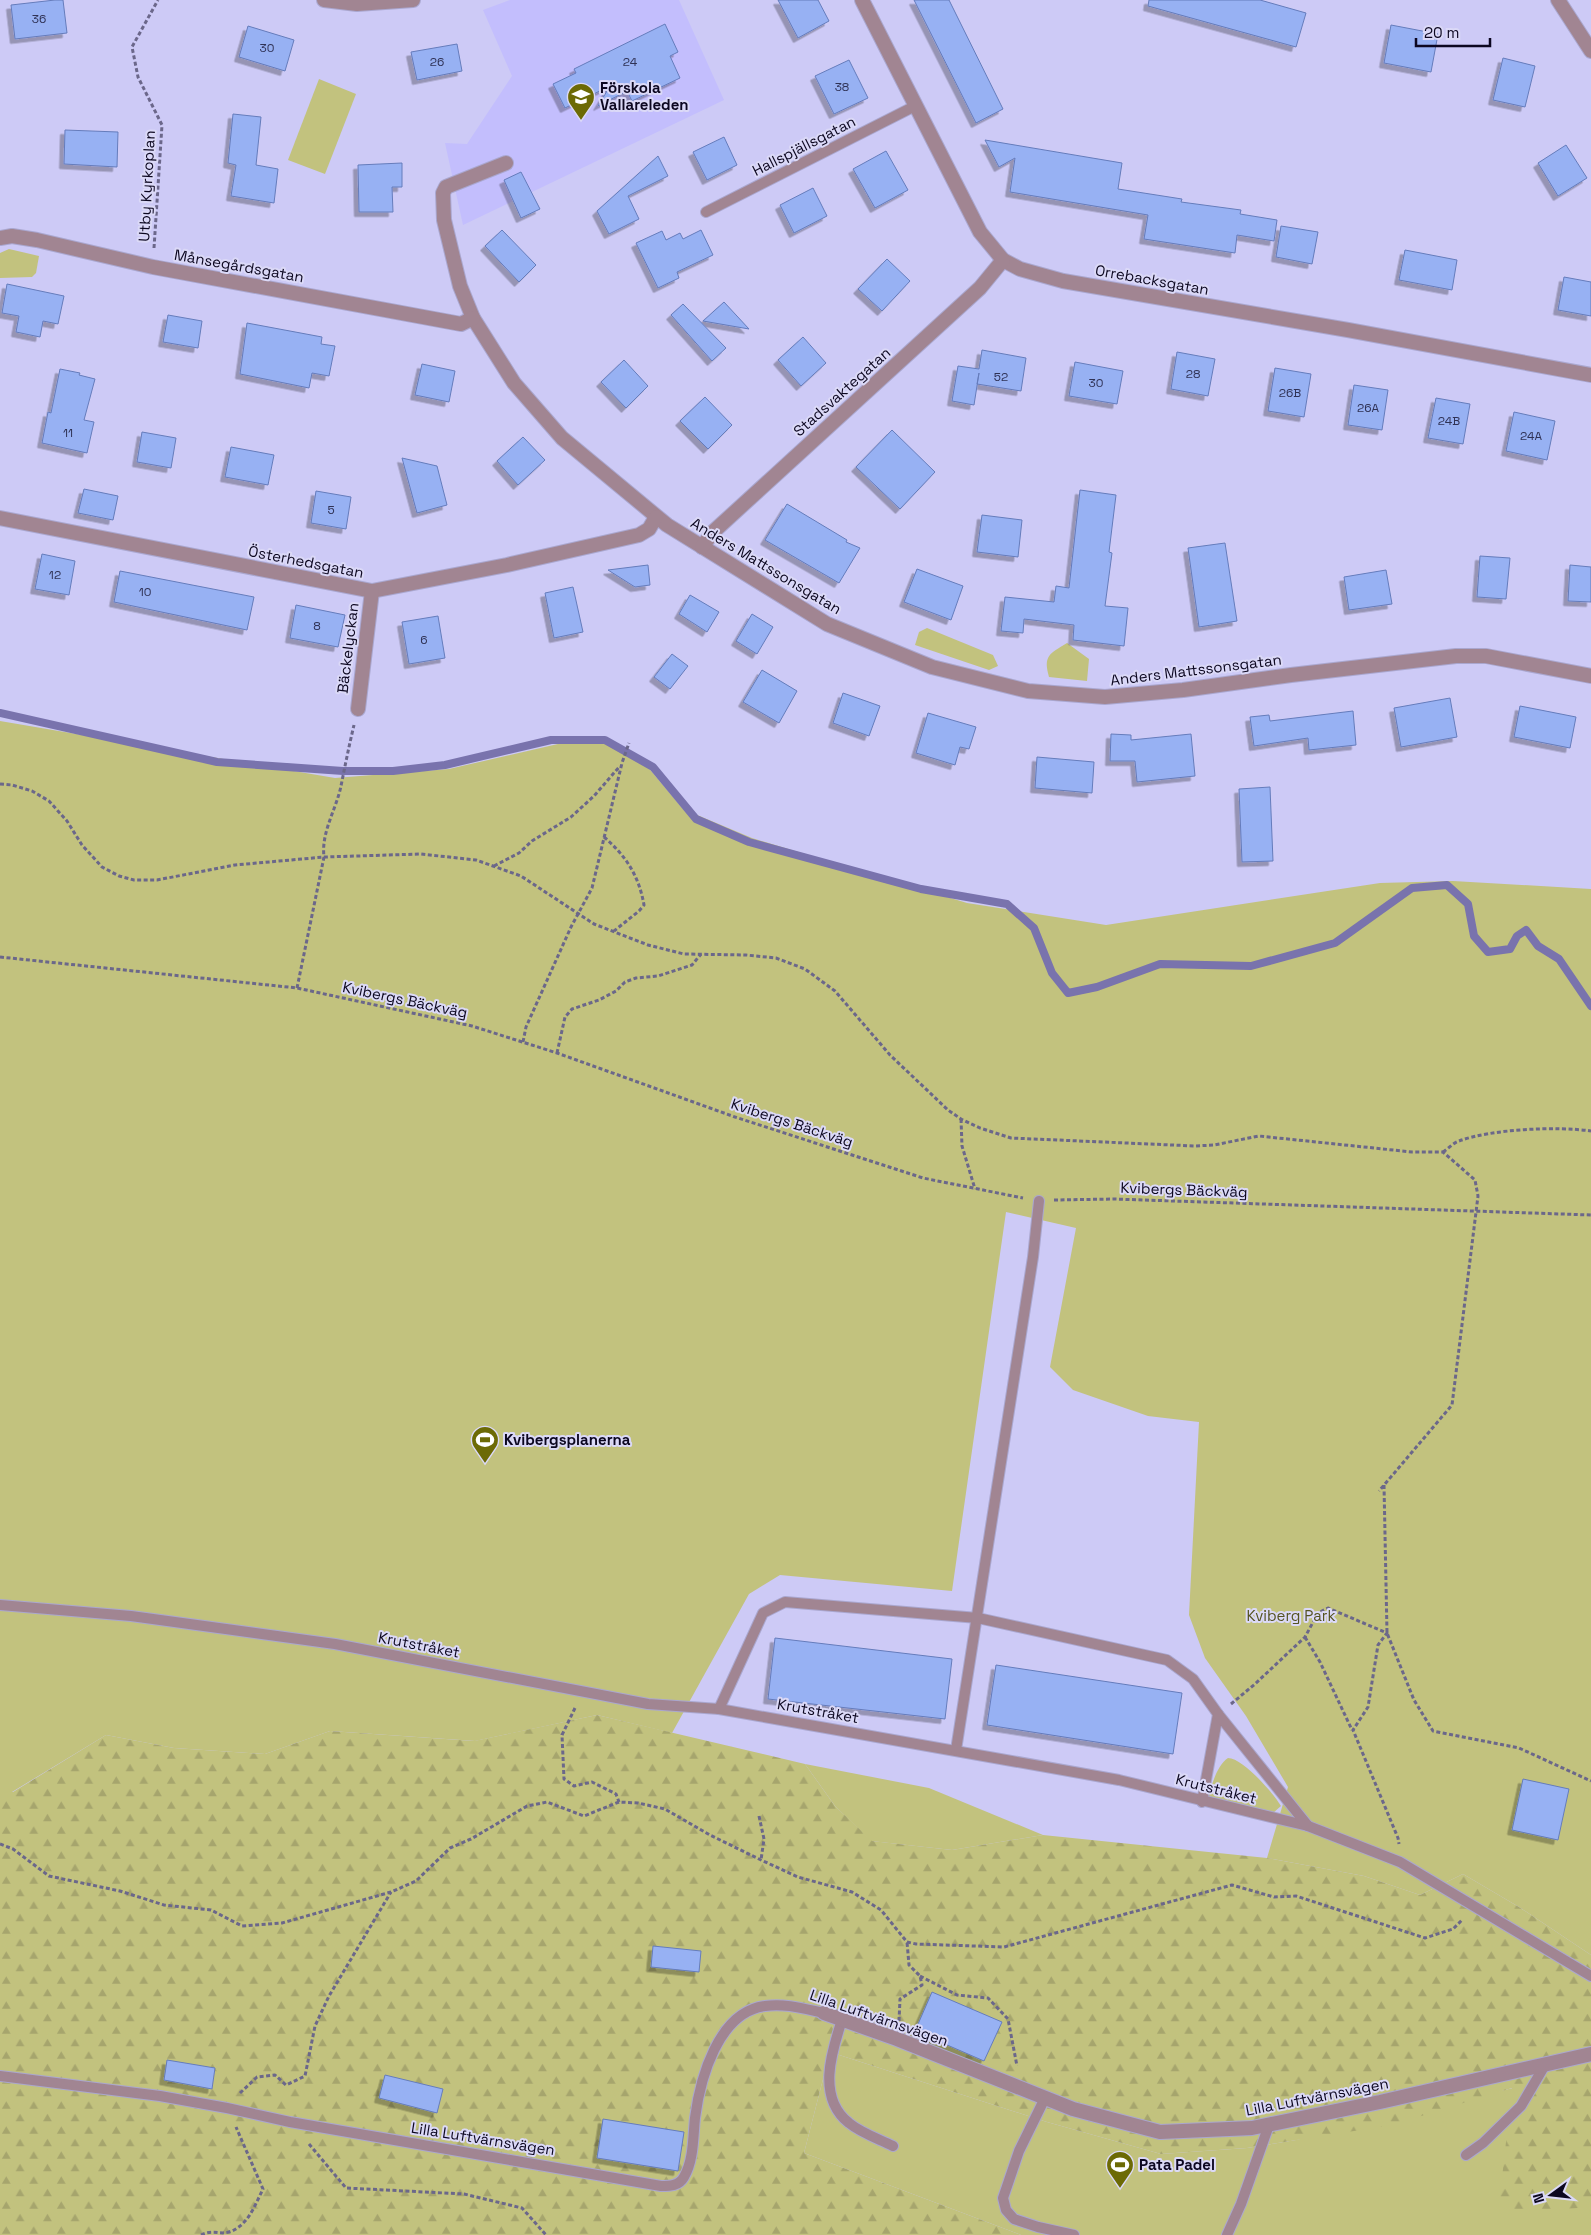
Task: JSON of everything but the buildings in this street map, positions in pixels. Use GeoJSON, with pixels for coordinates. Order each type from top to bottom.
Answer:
{"type":"FeatureCollection","features":[{"type":"Feature","properties":{"kind":"street"},"geometry":{"type":"LineString","coordinates":[[324,0],[356,4],[413,0]]}},
{"type":"Feature","properties":{"kind":"street","name":"Orrebacksgatan"},"geometry":{"type":"LineString","coordinates":[[862,0],[980,232],[1003,260],[1020,269],[1063,281],[1340,328],[1591,375]]}},
{"type":"Feature","properties":{"kind":"street"},"geometry":{"type":"LineString","coordinates":[[1558,0],[1591,52]]}},
{"type":"Feature","properties":{"kind":"street","name":"Anders Mattssonsgatan"},"geometry":{"type":"LineString","coordinates":[[506,163],[446,187],[443,194],[444,220],[450,247],[460,286],[472,318],[514,383],[562,438],[656,517],[827,624],[932,667],[1028,691],[1115,696],[1183,690],[1395,662],[1469,656],[1486,656],[1591,676]]}},
{"type":"Feature","properties":{"kind":"street","name":"Månsegårdsgatan"},"geometry":{"type":"LineString","coordinates":[[0,238],[12,236],[37,240],[153,267],[461,324],[472,318]]}},
{"type":"Feature","properties":{"kind":"street","name":"Stadsvaktegatan"},"geometry":{"type":"LineString","coordinates":[[702,547],[713,532],[980,288],[1003,260]]}},
{"type":"Feature","properties":{"kind":"street","name":"Österhedsgatan"},"geometry":{"type":"LineString","coordinates":[[0,518],[372,591],[507,565],[639,535],[649,529],[656,517]]}},
{"type":"Feature","properties":{"kind":"street","name":"Bäckelyckan"},"geometry":{"type":"LineString","coordinates":[[358,709],[372,591]]}},
{"type":"Feature","properties":{"kind":"street","name":"Lilla Luftvärnsvägen"},"geometry":{"type":"LineString","coordinates":[[824,2014],[898,2039],[1073,2109],[1160,2132],[1252,2128],[1269,2125],[1591,2054]]}},
{"type":"Feature","properties":{"kind":"lane","name":"Hallspjällsgatan"},"geometry":{"type":"LineString","coordinates":[[706,212],[915,106]]}},
{"type":"Feature","properties":{"kind":"lane"},"geometry":{"type":"LineString","coordinates":[[956,1750],[1033,1258],[1039,1200]]}},
{"type":"Feature","properties":{"kind":"lane"},"geometry":{"type":"LineString","coordinates":[[720,1709],[763,1613],[785,1602],[978,1618],[1167,1660],[1193,1680],[1308,1826]]}},
{"type":"Feature","properties":{"kind":"lane","name":"Krutstråket"},"geometry":{"type":"LineString","coordinates":[[0,1605],[131,1616],[335,1644],[648,1704],[720,1709],[1119,1780],[1202,1802],[1308,1826],[1400,1862],[1591,1976]]}},
{"type":"Feature","properties":{"kind":"lane"},"geometry":{"type":"LineString","coordinates":[[1202,1802],[1218,1714]]}},
{"type":"Feature","properties":{"kind":"lane","name":"Lilla Luftvärnsvägen"},"geometry":{"type":"LineString","coordinates":[[0,2076],[160,2096],[290,2122],[661,2186],[675,2186],[684,2178],[691,2156],[696,2115],[706,2066],[726,2030],[744,2014],[762,2006],[783,2004],[824,2014]]}},
{"type":"Feature","properties":{"kind":"lane"},"geometry":{"type":"LineString","coordinates":[[842,2020],[829,2068],[829,2090],[834,2105],[837,2112],[850,2124],[893,2146]]}},
{"type":"Feature","properties":{"kind":"lane"},"geometry":{"type":"LineString","coordinates":[[1466,2155],[1482,2143],[1522,2106],[1545,2065]]}},
{"type":"Feature","properties":{"kind":"lane"},"geometry":{"type":"LineString","coordinates":[[1045,2098],[1019,2151],[1003,2198],[1006,2210],[1014,2219],[1038,2227],[1074,2235]]}},
{"type":"Feature","properties":{"kind":"lane"},"geometry":{"type":"LineString","coordinates":[[1227,2235],[1241,2204],[1269,2125]]}},
{"type":"Feature","properties":{"kind":"path","name":"Utby Kyrkoplan"},"geometry":{"type":"LineString","coordinates":[[153,267],[162,125],[138,77],[132,47],[158,0]]}},
{"type":"Feature","properties":{"kind":"path"},"geometry":{"type":"LineString","coordinates":[[297,988],[324,857],[323,848],[329,819],[340,788],[358,709]]}},
{"type":"Feature","properties":{"kind":"path"},"geometry":{"type":"LineString","coordinates":[[523,1042],[526,1027],[578,913],[592,888],[622,763],[629,743]]}},
{"type":"Feature","properties":{"kind":"path"},"geometry":{"type":"LineString","coordinates":[[494,866],[519,853],[532,841],[571,817],[594,796],[622,763]]}},
{"type":"Feature","properties":{"kind":"path"},"geometry":{"type":"LineString","coordinates":[[0,784],[12,785],[32,791],[49,801],[67,821],[82,845],[102,866],[119,876],[134,880],[157,880],[235,865],[324,857],[443,855],[476,860],[521,876],[594,924],[664,951],[701,954],[746,954],[776,958],[804,969],[835,991],[890,1055],[961,1119],[980,1128],[1011,1138],[1196,1146],[1214,1145],[1259,1136],[1412,1152],[1443,1152],[1458,1141],[1501,1133],[1572,1128],[1591,1131]]}},
{"type":"Feature","properties":{"kind":"path"},"geometry":{"type":"LineString","coordinates":[[604,837],[618,850],[636,875],[644,905],[614,931]]}},
{"type":"Feature","properties":{"kind":"path"},"geometry":{"type":"LineString","coordinates":[[556,1053],[565,1017],[572,1009],[599,1000],[616,991],[624,982],[636,978],[658,976],[692,965],[701,954]]}},
{"type":"Feature","properties":{"kind":"path","name":"Kvibergs Bäckväg"},"geometry":{"type":"LineString","coordinates":[[0,957],[297,988],[472,1026],[556,1053],[735,1117],[923,1178],[1039,1200],[1114,1199],[1591,1215]]}},
{"type":"Feature","properties":{"kind":"path"},"geometry":{"type":"LineString","coordinates":[[961,1119],[962,1146],[975,1189]]}},
{"type":"Feature","properties":{"kind":"path"},"geometry":{"type":"LineString","coordinates":[[1379,1491],[1384,1482],[1452,1405],[1478,1196],[1475,1180],[1443,1152]]}},
{"type":"Feature","properties":{"kind":"path"},"geometry":{"type":"LineString","coordinates":[[1384,1482],[1387,1633],[1414,1700],[1433,1731],[1519,1748],[1591,1781]]}},
{"type":"Feature","properties":{"kind":"path"},"geometry":{"type":"LineString","coordinates":[[1218,1714],[1255,1684],[1305,1637],[1318,1613],[1328,1608],[1387,1633]]}},
{"type":"Feature","properties":{"kind":"path"},"geometry":{"type":"LineString","coordinates":[[1352,1730],[1368,1707],[1378,1645],[1387,1633]]}},
{"type":"Feature","properties":{"kind":"path"},"geometry":{"type":"LineString","coordinates":[[1305,1637],[1320,1662],[1352,1730],[1398,1838],[1400,1862]]}},
{"type":"Feature","properties":{"kind":"path"},"geometry":{"type":"LineString","coordinates":[[583,1691],[562,1735],[564,1779],[574,1786],[592,1782],[616,1794],[619,1802]]}},
{"type":"Feature","properties":{"kind":"path"},"geometry":{"type":"LineString","coordinates":[[0,1844],[13,1849],[49,1876],[120,1891],[164,1905],[211,1910],[242,1926],[282,1923],[391,1892],[416,1881],[450,1848],[471,1839],[527,1806],[547,1802],[584,1816],[619,1802],[638,1803],[665,1809],[710,1835],[761,1860],[798,1877],[852,1892],[881,1910],[907,1942],[909,1964],[920,1976],[957,1995],[988,1998],[1008,2019],[1019,2088]]}},
{"type":"Feature","properties":{"kind":"path"},"geometry":{"type":"LineString","coordinates":[[759,1816],[764,1839],[761,1860]]}},
{"type":"Feature","properties":{"kind":"path"},"geometry":{"type":"LineString","coordinates":[[907,1942],[916,1944],[1004,1947],[1232,1885],[1274,1897],[1296,1896],[1424,1938],[1453,1929],[1474,1907]]}},
{"type":"Feature","properties":{"kind":"path"},"geometry":{"type":"LineString","coordinates":[[201,2235],[209,2231],[229,2232],[249,2218],[262,2189],[227,2108],[257,2077],[274,2075],[286,2086],[305,2076],[315,2026],[329,1996],[391,1892]]}},
{"type":"Feature","properties":{"kind":"path"},"geometry":{"type":"LineString","coordinates":[[898,2039],[900,1999],[922,1985],[920,1976]]}},
{"type":"Feature","properties":{"kind":"path"},"geometry":{"type":"LineString","coordinates":[[290,2122],[346,2188],[464,2194],[522,2208],[546,2235]]}},
{"type":"Feature","properties":{"kind":"shaded area","name":"Förskola Vallareleden"},"geometry":{"type":"Polygon","coordinates":[[[510,0],[679,0],[724,100],[463,225],[445,143],[467,144],[512,76],[483,10],[510,0]]]}},
{"type":"Feature","properties":{"kind":"green space"},"geometry":{"type":"Polygon","coordinates":[[[319,79],[356,94],[325,174],[288,160],[319,79]]]}},
{"type":"Feature","properties":{"kind":"green space"},"geometry":{"type":"Polygon","coordinates":[[[9,249],[39,256],[36,273],[32,277],[0,278],[0,253],[9,249]]]}},
{"type":"Feature","properties":{"kind":"green space"},"geometry":{"type":"Polygon","coordinates":[[[927,628],[993,655],[998,666],[989,670],[915,645],[919,632],[927,628]]]}},
{"type":"Feature","properties":{"kind":"green space"},"geometry":{"type":"Polygon","coordinates":[[[1067,643],[1089,659],[1087,681],[1049,677],[1047,660],[1049,656],[1067,643]]]}},
{"type":"Feature","properties":{"kind":"green space","name":"Kvibergsplanerna"},"geometry":{"type":"Polygon","coordinates":[[[0,721],[335,778],[449,769],[571,741],[602,742],[647,766],[683,809],[752,838],[967,903],[1106,925],[1380,883],[1453,881],[1591,889],[1591,1955],[1519,1907],[1463,1874],[1420,1895],[1364,1876],[1267,1858],[1288,1787],[1246,1716],[1205,1658],[1189,1615],[1199,1422],[1148,1416],[1073,1390],[1050,1367],[1076,1228],[1006,1212],[952,1591],[780,1575],[749,1594],[672,1733],[597,1715],[475,1741],[330,1731],[265,1754],[174,1748],[106,1735],[12,1792],[0,1792],[0,721]]]}},
{"type":"Feature","properties":{"kind":"green space"},"geometry":{"type":"Polygon","coordinates":[[[597,1715],[805,1764],[835,1806],[872,1841],[952,1850],[1043,1835],[1267,1858],[1364,1876],[1420,1895],[1463,1874],[1519,1907],[1591,1955],[1591,2207],[1498,2214],[1512,2088],[1392,2125],[1247,2148],[1161,2154],[1047,2122],[830,2052],[804,2153],[1021,2235],[0,2235],[0,1792],[13,1792],[106,1735],[174,1748],[265,1754],[330,1731],[474,1741],[597,1715]]]}},
{"type":"Feature","properties":{"kind":"green space"},"geometry":{"type":"Polygon","coordinates":[[[1228,1758],[1250,1770],[1272,1793],[1281,1806],[1273,1813],[1208,1797],[1218,1770],[1228,1758]]]}},
{"type":"Feature","properties":{"kind":"green space"},"geometry":{"type":"Polygon","coordinates":[[[805,1764],[929,1788],[1043,1835],[952,1850],[871,1841],[835,1806],[805,1764]]]}},
{"type":"Feature","properties":{"kind":"green space"},"geometry":{"type":"Polygon","coordinates":[[[830,2052],[1047,2122],[1161,2154],[1247,2148],[1296,2140],[1513,2088],[1591,2072],[1591,2235],[1021,2235],[804,2153],[830,2052]]]}},
{"type":"Feature","properties":{"kind":"waterway"},"geometry":{"type":"LineString","coordinates":[[0,713],[217,762],[343,771],[393,771],[445,765],[551,740],[605,740],[653,767],[696,819],[749,842],[921,889],[1007,904],[1034,928],[1052,973],[1068,993],[1097,987],[1160,964],[1251,966],[1335,943],[1412,888],[1447,885],[1468,904],[1474,936],[1488,952],[1510,949],[1517,936],[1526,930],[1538,946],[1559,959],[1591,1006]]}},
{"type":"Feature","properties":{"kind":"place","name":"Förskola Vallareleden"},"geometry":{"type":"Point","coordinates":[581,121]}},
{"type":"Feature","properties":{"kind":"place","name":"Kvibergsplanerna"},"geometry":{"type":"Point","coordinates":[485,1464]}},
{"type":"Feature","properties":{"kind":"place","name":"Pata Padel"},"geometry":{"type":"Point","coordinates":[1120,2189]}},
{"type":"Feature","properties":{"kind":"park label","name":"Kviberg Park"},"geometry":{"type":"Point","coordinates":[1291,1616]}}]}
